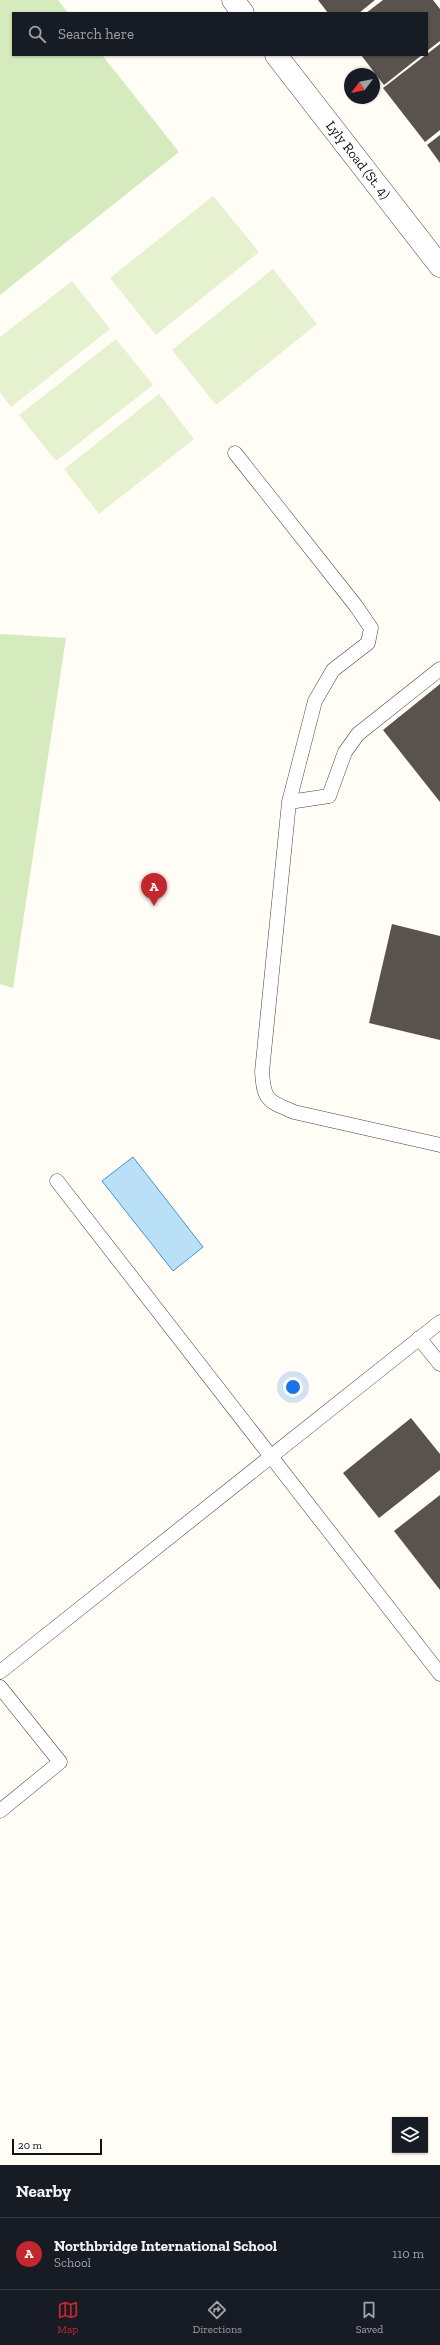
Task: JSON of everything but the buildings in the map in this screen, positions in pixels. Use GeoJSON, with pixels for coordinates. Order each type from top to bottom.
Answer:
{"type":"FeatureCollection","features":[{"type":"Feature","properties":{"kind":"street"},"geometry":{"type":"LineString","coordinates":[[233,0],[242,12]]}},
{"type":"Feature","properties":{"kind":"street","name":"Lyly Road (St. 4)"},"geometry":{"type":"LineString","coordinates":[[277,56],[440,266]]}},
{"type":"Feature","properties":{"kind":"lane"},"geometry":{"type":"LineString","coordinates":[[235,453],[356,606],[371,628],[368,643],[332,670],[315,701],[289,802],[262,1072],[264,1091],[272,1102],[294,1112],[440,1145]]}},
{"type":"Feature","properties":{"kind":"lane"},"geometry":{"type":"LineString","coordinates":[[289,802],[329,796],[345,752],[358,734],[440,668]]}},
{"type":"Feature","properties":{"kind":"lane"},"geometry":{"type":"LineString","coordinates":[[57,1181],[440,1674]]}},
{"type":"Feature","properties":{"kind":"lane"},"geometry":{"type":"LineString","coordinates":[[0,1672],[440,1322]]}},
{"type":"Feature","properties":{"kind":"lane"},"geometry":{"type":"LineString","coordinates":[[419,1338],[440,1364]]}},
{"type":"Feature","properties":{"kind":"lane"},"geometry":{"type":"LineString","coordinates":[[0,1687],[60,1762],[0,1811]]}},
{"type":"Feature","properties":{"kind":"green space"},"geometry":{"type":"Polygon","coordinates":[[[0,0],[58,0],[67,12],[12,12],[12,56],[103,56],[179,152],[0,295],[0,0]]]}},
{"type":"Feature","properties":{"kind":"green space"},"geometry":{"type":"Polygon","coordinates":[[[213,196],[259,252],[156,335],[110,278],[213,196]]]}},
{"type":"Feature","properties":{"kind":"green space"},"geometry":{"type":"Polygon","coordinates":[[[273,269],[317,324],[216,405],[172,350],[273,269]]]}},
{"type":"Feature","properties":{"kind":"green space"},"geometry":{"type":"Polygon","coordinates":[[[72,281],[110,329],[11,407],[0,392],[0,337],[72,281]]]}},
{"type":"Feature","properties":{"kind":"green space"},"geometry":{"type":"Polygon","coordinates":[[[116,339],[153,385],[56,461],[19,415],[116,339]]]}},
{"type":"Feature","properties":{"kind":"green space"},"geometry":{"type":"Polygon","coordinates":[[[159,394],[194,439],[99,514],[64,469],[159,394]]]}},
{"type":"Feature","properties":{"kind":"green space"},"geometry":{"type":"Polygon","coordinates":[[[0,634],[66,638],[13,988],[0,984],[0,634]]]}},
{"type":"Feature","properties":{"kind":"water"},"geometry":{"type":"Polygon","coordinates":[[[133,1157],[203,1247],[173,1271],[102,1181],[133,1157]]]}},
{"type":"Feature","properties":{"kind":"place","name":"Northbridge International School"},"geometry":{"type":"Point","coordinates":[154,906]}}]}
